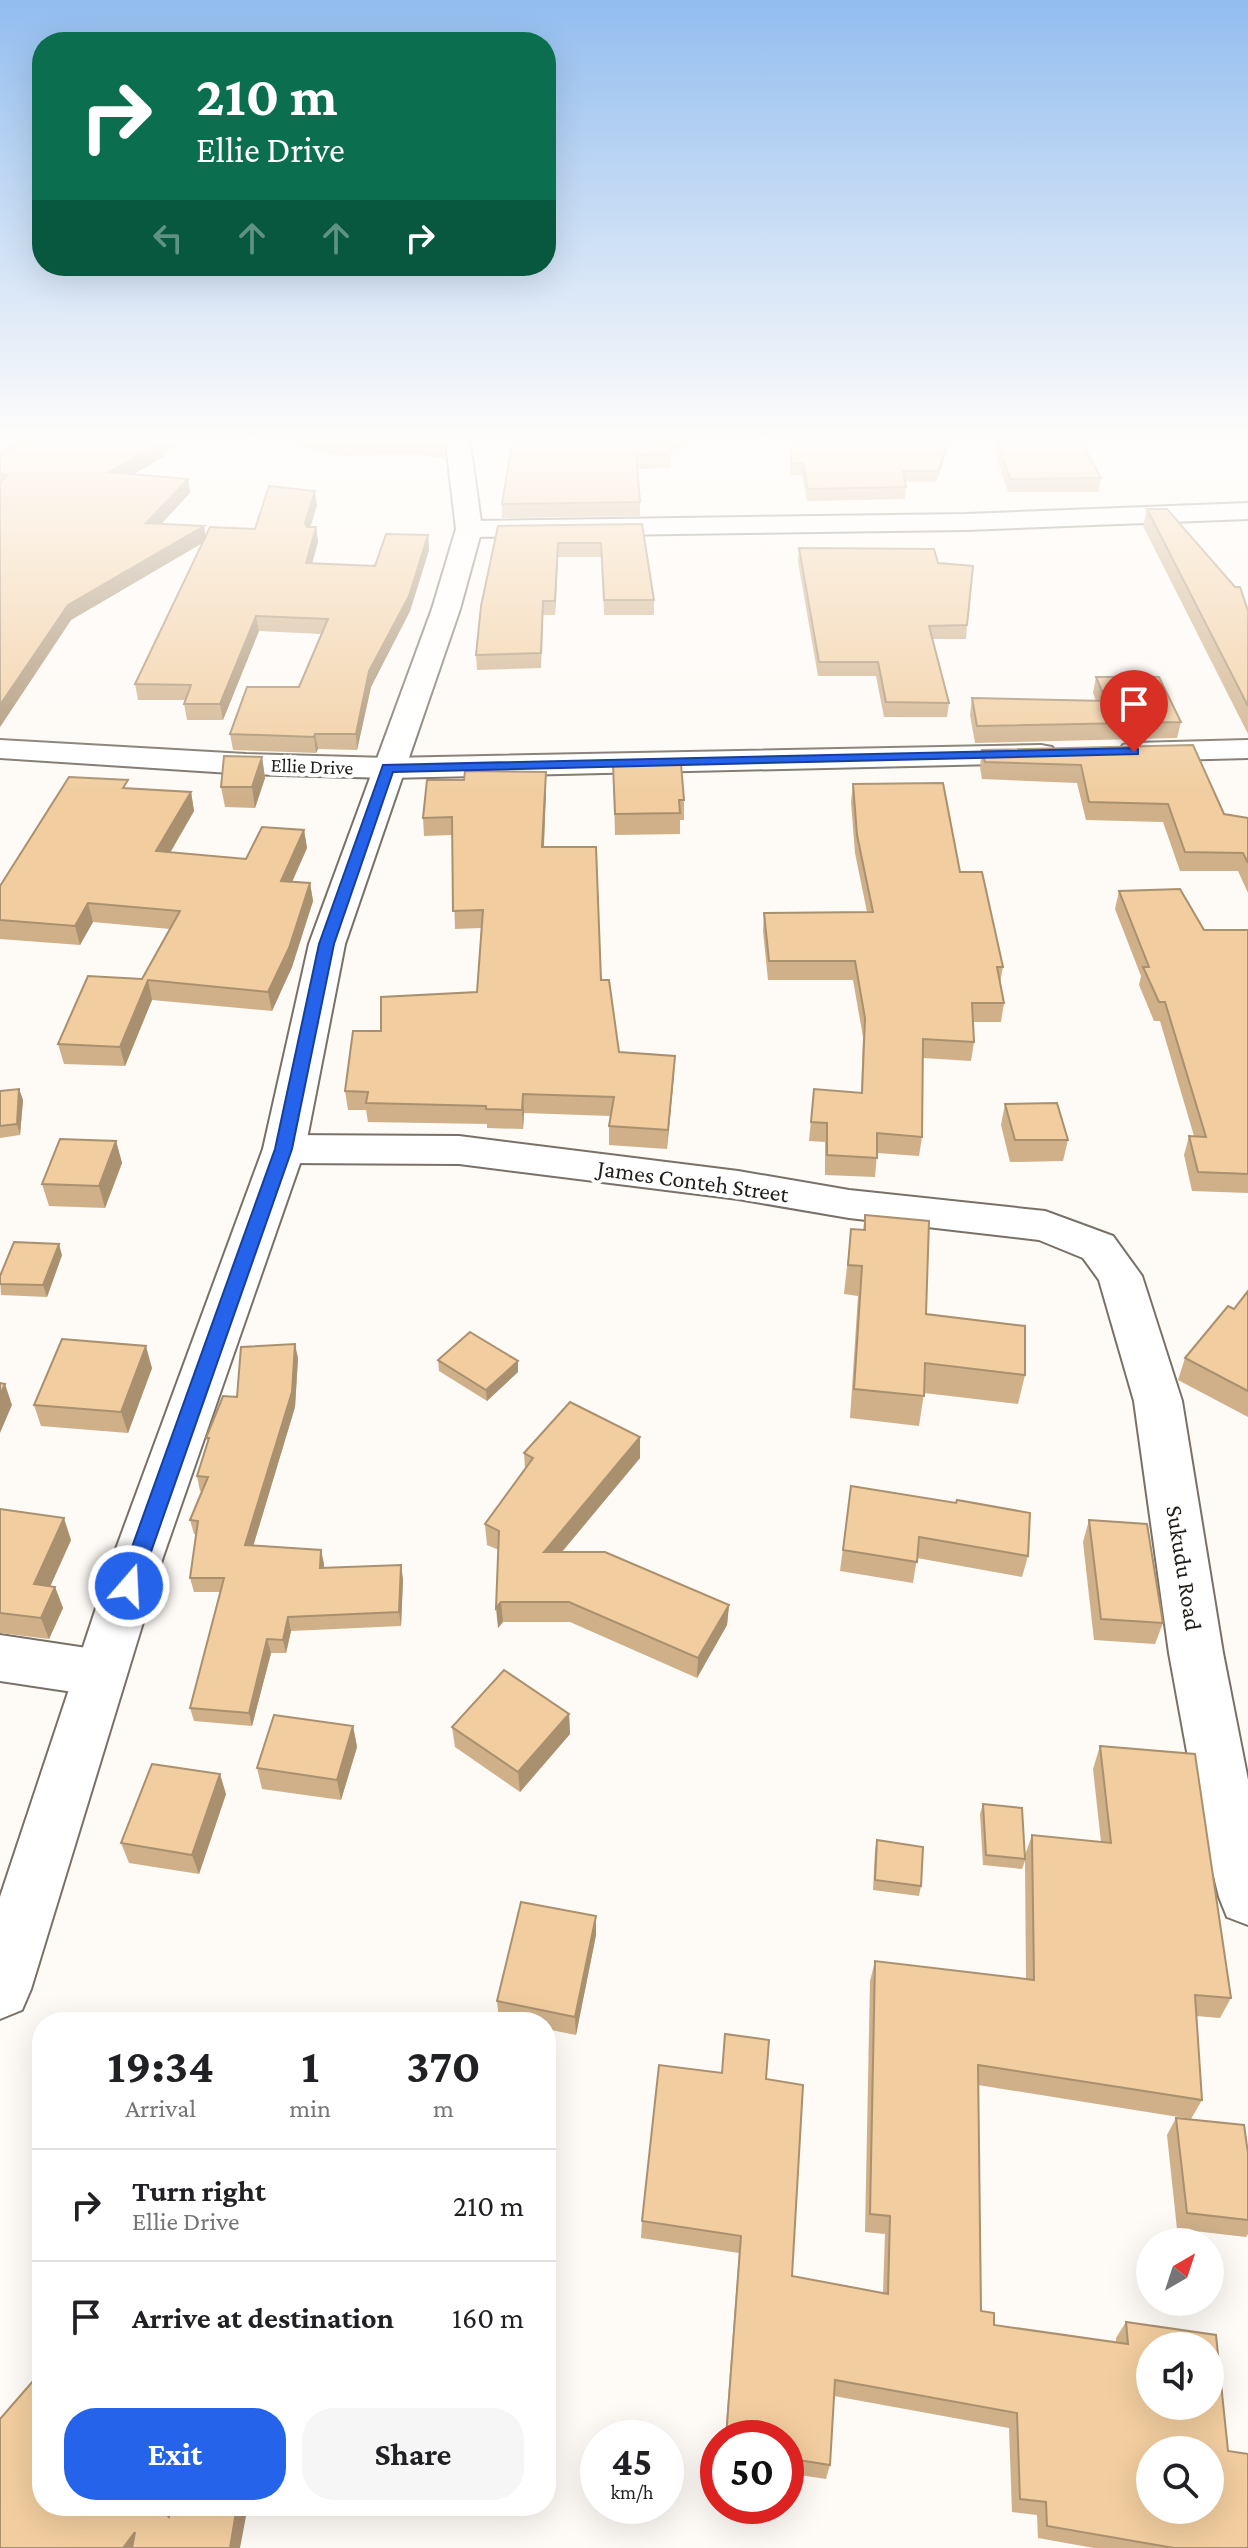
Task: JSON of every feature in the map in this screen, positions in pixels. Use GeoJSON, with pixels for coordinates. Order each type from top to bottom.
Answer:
{"type":"FeatureCollection","features":[{"type":"Feature","properties":{"kind":"street"},"geometry":{"type":"LineString","coordinates":[[0,1989],[100,1673],[284,1149],[327,944],[446,609],[460,562]]}},
{"type":"Feature","properties":{"kind":"street","name":"Ellie Drive"},"geometry":{"type":"LineString","coordinates":[[0,749],[388,768],[1248,749]]}},
{"type":"Feature","properties":{"kind":"street","name":"James Conteh Street"},"geometry":{"type":"LineString","coordinates":[[284,1149],[474,1152],[738,1185],[849,1204],[1045,1226],[1098,1247]]}},
{"type":"Feature","properties":{"kind":"street","name":"Sukudu Road"},"geometry":{"type":"LineString","coordinates":[[1098,1247],[1120,1276],[1158,1401],[1199,1668],[1226,1812],[1248,1897]]}},
{"type":"Feature","properties":{"kind":"street"},"geometry":{"type":"LineString","coordinates":[[0,1658],[100,1673]]}},
{"type":"Feature","properties":{"kind":"building"},"geometry":{"type":"Polygon","coordinates":[[[0,562],[142,562],[68,605],[0,705],[0,562]]]}},
{"type":"Feature","properties":{"kind":"building"},"geometry":{"type":"Polygon","coordinates":[[[193,562],[306,562],[375,566],[376,562],[420,562],[409,596],[369,671],[356,734],[315,734],[314,737],[230,734],[247,687],[299,687],[328,619],[256,616],[220,704],[184,704],[191,685],[135,684],[193,562]]]}},
{"type":"Feature","properties":{"kind":"building"},"geometry":{"type":"Polygon","coordinates":[[[490,562],[557,562],[555,601],[543,601],[541,653],[476,655],[481,606],[490,562]]]}},
{"type":"Feature","properties":{"kind":"building"},"geometry":{"type":"Polygon","coordinates":[[[602,562],[648,562],[654,600],[604,600],[602,562]]]}},
{"type":"Feature","properties":{"kind":"building"},"geometry":{"type":"Polygon","coordinates":[[[801,562],[938,562],[973,566],[967,625],[929,626],[949,703],[886,702],[878,662],[819,662],[801,562]]]}},
{"type":"Feature","properties":{"kind":"building"},"geometry":{"type":"Polygon","coordinates":[[[1174,562],[1213,562],[1235,587],[1240,587],[1248,611],[1248,706],[1174,562]]]}},
{"type":"Feature","properties":{"kind":"building"},"geometry":{"type":"Polygon","coordinates":[[[1096,677],[1159,677],[1181,722],[977,726],[972,698],[1106,701],[1096,677]]]}},
{"type":"Feature","properties":{"kind":"building"},"geometry":{"type":"Polygon","coordinates":[[[1193,745],[1224,814],[1248,818],[1248,863],[1243,853],[1185,852],[1168,804],[1089,802],[1081,765],[985,762],[982,750],[1193,745]]]}},
{"type":"Feature","properties":{"kind":"building"},"geometry":{"type":"Polygon","coordinates":[[[224,756],[262,757],[252,787],[221,787],[224,756]]]}},
{"type":"Feature","properties":{"kind":"building"},"geometry":{"type":"Polygon","coordinates":[[[613,764],[681,764],[684,800],[679,800],[680,813],[615,814],[613,764]]]}},
{"type":"Feature","properties":{"kind":"building"},"geometry":{"type":"Polygon","coordinates":[[[465,771],[546,772],[542,847],[596,847],[601,980],[609,980],[619,1052],[675,1056],[668,1130],[609,1126],[614,1097],[523,1094],[522,1110],[366,1103],[368,1092],[345,1091],[353,1031],[381,1031],[381,997],[477,992],[483,910],[453,911],[452,817],[423,818],[427,780],[464,780],[465,771]]]}},
{"type":"Feature","properties":{"kind":"building"},"geometry":{"type":"Polygon","coordinates":[[[69,777],[128,780],[123,788],[191,792],[156,851],[246,859],[262,827],[304,830],[281,881],[310,883],[289,948],[268,992],[148,980],[120,1047],[58,1044],[88,976],[142,979],[180,911],[88,903],[75,926],[0,920],[0,886],[69,777]]]}},
{"type":"Feature","properties":{"kind":"building"},"geometry":{"type":"Polygon","coordinates":[[[943,783],[960,872],[982,872],[1003,967],[997,967],[1004,1003],[972,1003],[974,1042],[923,1039],[922,1137],[877,1133],[877,1158],[827,1155],[827,1123],[811,1122],[814,1089],[862,1093],[865,1018],[855,961],[769,961],[764,913],[873,912],[857,835],[853,784],[943,783]]]}},
{"type":"Feature","properties":{"kind":"building"},"geometry":{"type":"Polygon","coordinates":[[[1180,889],[1204,930],[1248,930],[1248,1174],[1198,1172],[1189,1136],[1206,1137],[1165,1002],[1159,1002],[1143,967],[1149,967],[1119,891],[1180,889]]]}},
{"type":"Feature","properties":{"kind":"building"},"geometry":{"type":"Polygon","coordinates":[[[19,1089],[17,1124],[0,1126],[0,1091],[19,1089]]]}},
{"type":"Feature","properties":{"kind":"building"},"geometry":{"type":"Polygon","coordinates":[[[1057,1103],[1068,1140],[1015,1140],[1005,1104],[1057,1103]]]}},
{"type":"Feature","properties":{"kind":"building"},"geometry":{"type":"Polygon","coordinates":[[[60,1139],[116,1141],[99,1186],[42,1184],[60,1139]]]}},
{"type":"Feature","properties":{"kind":"building"},"geometry":{"type":"Polygon","coordinates":[[[865,1215],[929,1221],[926,1314],[1025,1326],[1025,1375],[925,1363],[924,1396],[854,1389],[862,1266],[848,1265],[851,1229],[865,1230],[865,1215]]]}},
{"type":"Feature","properties":{"kind":"building"},"geometry":{"type":"Polygon","coordinates":[[[14,1242],[59,1244],[43,1285],[0,1284],[0,1276],[14,1242]]]}},
{"type":"Feature","properties":{"kind":"building"},"geometry":{"type":"Polygon","coordinates":[[[1248,1291],[1248,1391],[1185,1358],[1228,1306],[1234,1309],[1248,1291]]]}},
{"type":"Feature","properties":{"kind":"building"},"geometry":{"type":"Polygon","coordinates":[[[470,1332],[518,1361],[486,1390],[438,1360],[470,1332]]]}},
{"type":"Feature","properties":{"kind":"building"},"geometry":{"type":"Polygon","coordinates":[[[62,1339],[146,1346],[121,1412],[34,1405],[62,1339]]]}},
{"type":"Feature","properties":{"kind":"building"},"geometry":{"type":"Polygon","coordinates":[[[295,1344],[292,1392],[245,1545],[321,1550],[320,1568],[401,1565],[399,1612],[288,1617],[283,1640],[267,1639],[249,1713],[190,1708],[224,1578],[190,1578],[198,1521],[190,1520],[208,1477],[197,1476],[209,1438],[206,1438],[223,1396],[237,1397],[241,1347],[295,1344]]]}},
{"type":"Feature","properties":{"kind":"building"},"geometry":{"type":"Polygon","coordinates":[[[570,1402],[640,1437],[544,1552],[605,1552],[729,1605],[698,1658],[569,1602],[501,1602],[496,1608],[499,1531],[485,1524],[533,1458],[524,1453],[570,1402]]]}},
{"type":"Feature","properties":{"kind":"building"},"geometry":{"type":"Polygon","coordinates":[[[851,1486],[1030,1513],[1028,1556],[919,1537],[917,1562],[843,1550],[851,1486]]]}},
{"type":"Feature","properties":{"kind":"building"},"geometry":{"type":"Polygon","coordinates":[[[0,1509],[64,1518],[34,1584],[55,1587],[41,1618],[0,1613],[0,1509]]]}},
{"type":"Feature","properties":{"kind":"building"},"geometry":{"type":"Polygon","coordinates":[[[1089,1520],[1147,1524],[1163,1623],[1101,1619],[1089,1520]]]}},
{"type":"Feature","properties":{"kind":"building"},"geometry":{"type":"Polygon","coordinates":[[[504,1670],[569,1714],[518,1772],[452,1727],[504,1670]]]}},
{"type":"Feature","properties":{"kind":"building"},"geometry":{"type":"Polygon","coordinates":[[[274,1715],[353,1726],[337,1780],[257,1768],[274,1715]]]}},
{"type":"Feature","properties":{"kind":"building"},"geometry":{"type":"Polygon","coordinates":[[[1100,1746],[1195,1754],[1231,1998],[1195,1995],[1202,2100],[978,2065],[981,2311],[994,2313],[994,2325],[1128,2344],[1126,2322],[1195,2332],[1136,2332],[1136,2420],[1224,2420],[1224,2412],[1228,2451],[1248,2454],[1248,2548],[1174,2548],[1047,2526],[1046,2502],[1020,2499],[1017,2413],[835,2380],[830,2465],[804,2461],[804,2420],[727,2420],[741,2236],[642,2221],[659,2065],[722,2073],[725,2034],[769,2040],[766,2079],[803,2085],[792,2276],[888,2294],[890,2216],[870,2214],[875,1961],[1034,1980],[1032,1835],[1111,1843],[1100,1746]]]}},
{"type":"Feature","properties":{"kind":"building"},"geometry":{"type":"Polygon","coordinates":[[[152,1764],[220,1774],[192,1855],[121,1843],[152,1764]]]}},
{"type":"Feature","properties":{"kind":"building"},"geometry":{"type":"Polygon","coordinates":[[[983,1804],[1022,1808],[1025,1859],[986,1855],[983,1804]]]}},
{"type":"Feature","properties":{"kind":"building"},"geometry":{"type":"Polygon","coordinates":[[[877,1840],[923,1847],[921,1886],[875,1880],[877,1840]]]}},
{"type":"Feature","properties":{"kind":"building"},"geometry":{"type":"Polygon","coordinates":[[[521,1902],[596,1916],[575,2017],[497,2001],[521,1902]]]}},
{"type":"Feature","properties":{"kind":"building"},"geometry":{"type":"Polygon","coordinates":[[[1176,2118],[1244,2125],[1248,2153],[1248,2220],[1187,2213],[1176,2118]]]}},
{"type":"Feature","properties":{"kind":"building"},"geometry":{"type":"Polygon","coordinates":[[[32,2382],[32,2516],[235,2516],[230,2548],[132,2548],[135,2532],[123,2548],[0,2548],[0,2419],[32,2382]]]}},
{"type":"Feature","properties":{"kind":"route"},"geometry":{"type":"LineString","coordinates":[[129,1586],[284,1149],[327,944],[388,768],[1134,752]]}}]}
